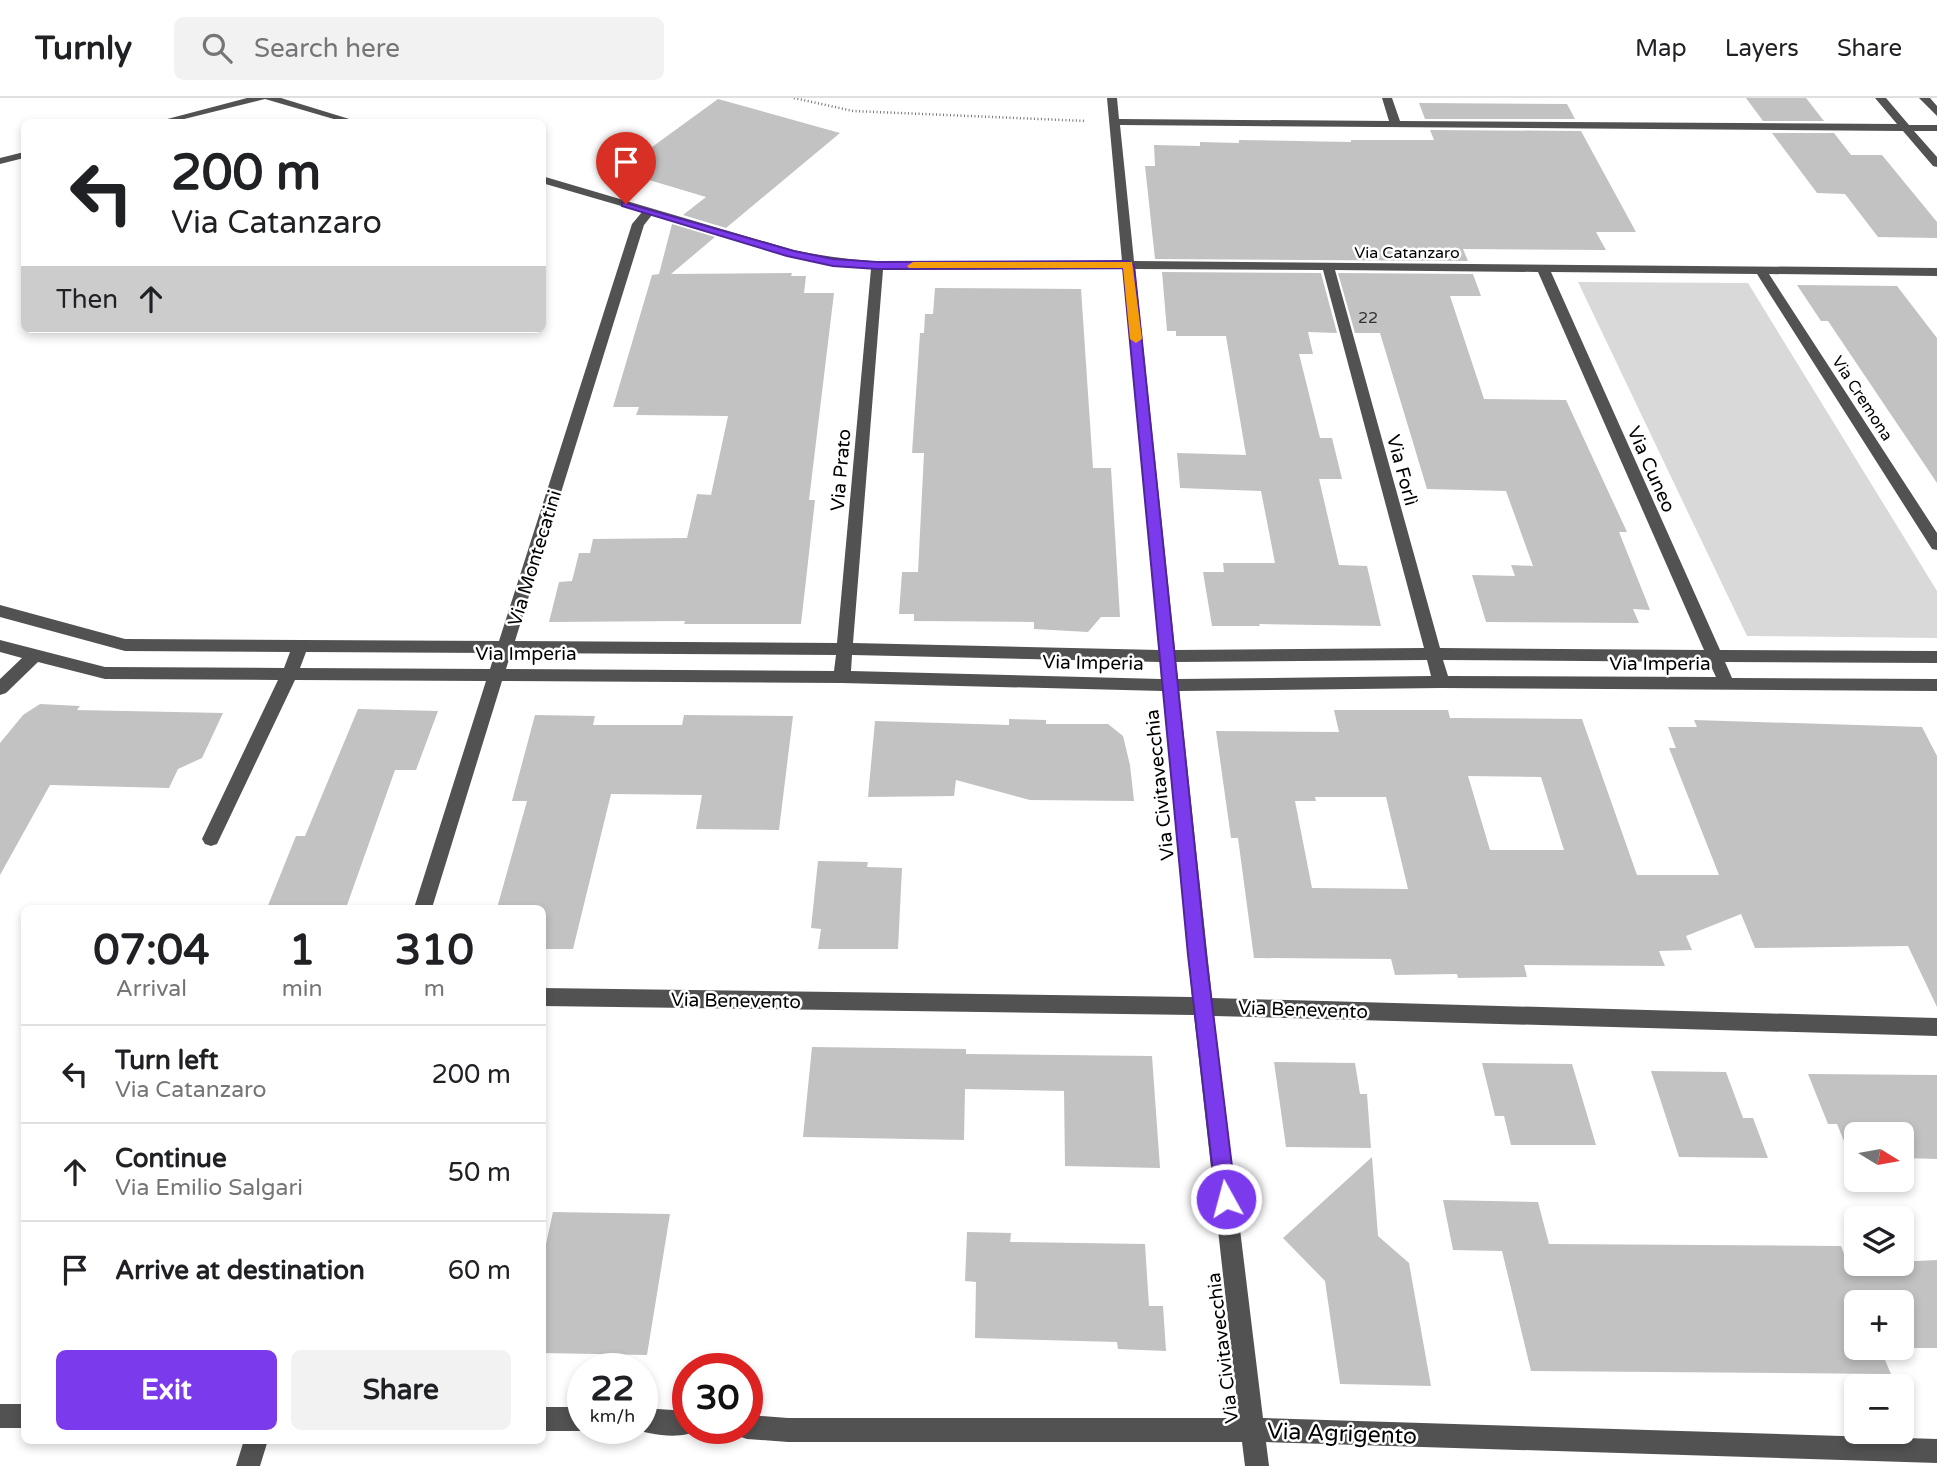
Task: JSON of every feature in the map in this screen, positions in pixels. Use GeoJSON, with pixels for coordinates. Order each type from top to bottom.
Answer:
{"type":"FeatureCollection","features":[{"type":"Feature","properties":{"kind":"street"},"geometry":{"type":"LineString","coordinates":[[183,98],[187,116]]}},
{"type":"Feature","properties":{"kind":"street"},"geometry":{"type":"LineString","coordinates":[[174,119],[260,98]]}},
{"type":"Feature","properties":{"kind":"street"},"geometry":{"type":"LineString","coordinates":[[269,98],[343,119]]}},
{"type":"Feature","properties":{"kind":"street","name":"Via Civitavecchia"},"geometry":{"type":"LineString","coordinates":[[1112,98],[1203,1007],[1256,1466]]}},
{"type":"Feature","properties":{"kind":"street"},"geometry":{"type":"LineString","coordinates":[[1387,98],[1396,125]]}},
{"type":"Feature","properties":{"kind":"street"},"geometry":{"type":"LineString","coordinates":[[1880,98],[1937,164]]}},
{"type":"Feature","properties":{"kind":"street"},"geometry":{"type":"LineString","coordinates":[[1924,98],[1937,113]]}},
{"type":"Feature","properties":{"kind":"street"},"geometry":{"type":"LineString","coordinates":[[1114,122],[1937,128]]}},
{"type":"Feature","properties":{"kind":"street"},"geometry":{"type":"LineString","coordinates":[[0,161],[21,156]]}},
{"type":"Feature","properties":{"kind":"street","name":"Via Catanzaro"},"geometry":{"type":"LineString","coordinates":[[546,180],[791,254],[833,262],[877,266],[1128,265],[1937,272]]}},
{"type":"Feature","properties":{"kind":"street","name":"Via Montecatini"},"geometry":{"type":"LineString","coordinates":[[424,905],[638,225],[650,212]]}},
{"type":"Feature","properties":{"kind":"street","name":"Via Prato"},"geometry":{"type":"LineString","coordinates":[[842,677],[877,266]]}},
{"type":"Feature","properties":{"kind":"street","name":"Via Forlì"},"geometry":{"type":"LineString","coordinates":[[1328,268],[1441,682]]}},
{"type":"Feature","properties":{"kind":"street","name":"Via Cuneo"},"geometry":{"type":"LineString","coordinates":[[1543,269],[1727,684]]}},
{"type":"Feature","properties":{"kind":"street","name":"Via Cremona"},"geometry":{"type":"LineString","coordinates":[[1761,271],[1937,545]]}},
{"type":"Feature","properties":{"kind":"street","name":"Via Imperia"},"geometry":{"type":"LineString","coordinates":[[0,611],[125,645],[845,649],[1167,656],[1433,654],[1937,657]]}},
{"type":"Feature","properties":{"kind":"street"},"geometry":{"type":"LineString","coordinates":[[211,839],[290,673],[300,645]]}},
{"type":"Feature","properties":{"kind":"street","name":"Via Imperia"},"geometry":{"type":"LineString","coordinates":[[0,646],[104,673],[842,677],[1170,685],[1441,682],[1937,685]]}},
{"type":"Feature","properties":{"kind":"street"},"geometry":{"type":"LineString","coordinates":[[0,689],[34,656]]}},
{"type":"Feature","properties":{"kind":"street","name":"Via Benevento"},"geometry":{"type":"LineString","coordinates":[[546,997],[1203,1007],[1937,1027]]}},
{"type":"Feature","properties":{"kind":"street"},"geometry":{"type":"LineString","coordinates":[[0,1416],[21,1416]]}},
{"type":"Feature","properties":{"kind":"street"},"geometry":{"type":"LineString","coordinates":[[546,1419],[567,1419]]}},
{"type":"Feature","properties":{"kind":"street","name":"Via Agrigento"},"geometry":{"type":"LineString","coordinates":[[763,1428],[1253,1430],[1937,1451]]}},
{"type":"Feature","properties":{"kind":"street"},"geometry":{"type":"LineString","coordinates":[[248,1466],[255,1444]]}},
{"type":"Feature","properties":{"kind":"path"},"geometry":{"type":"LineString","coordinates":[[794,98],[853,111],[1114,122]]}},
{"type":"Feature","properties":{"kind":"shaded area"},"geometry":{"type":"Polygon","coordinates":[[[1578,282],[1748,283],[1937,591],[1937,638],[1747,636],[1578,282]]]}},
{"type":"Feature","properties":{"kind":"building"},"geometry":{"type":"Polygon","coordinates":[[[1746,98],[1806,98],[1824,121],[1763,121],[1746,98]]]}},
{"type":"Feature","properties":{"kind":"building"},"geometry":{"type":"Polygon","coordinates":[[[718,99],[840,133],[726,228],[683,215],[706,197],[619,171],[718,99]]]}},
{"type":"Feature","properties":{"kind":"building"},"geometry":{"type":"Polygon","coordinates":[[[1419,103],[1567,104],[1575,119],[1425,119],[1419,103]]]}},
{"type":"Feature","properties":{"kind":"building"},"geometry":{"type":"Polygon","coordinates":[[[1430,130],[1581,131],[1636,232],[1596,232],[1606,250],[1463,249],[1468,261],[1155,259],[1145,166],[1155,166],[1154,145],[1200,146],[1200,142],[1239,143],[1239,140],[1434,140],[1430,130]]]}},
{"type":"Feature","properties":{"kind":"building"},"geometry":{"type":"Polygon","coordinates":[[[1772,133],[1834,133],[1851,155],[1882,155],[1937,222],[1937,238],[1878,237],[1845,194],[1817,193],[1772,133]]]}},
{"type":"Feature","properties":{"kind":"building"},"geometry":{"type":"Polygon","coordinates":[[[672,224],[715,237],[671,274],[792,273],[791,276],[806,276],[804,293],[834,293],[809,500],[815,500],[801,624],[549,622],[559,582],[572,581],[579,553],[590,553],[593,539],[687,538],[697,494],[711,495],[728,416],[636,415],[639,407],[613,407],[652,275],[659,274],[672,224]]]}},
{"type":"Feature","properties":{"kind":"building"},"geometry":{"type":"Polygon","coordinates":[[[1162,272],[1321,273],[1337,333],[1308,332],[1313,354],[1299,354],[1320,438],[1332,438],[1342,479],[1319,479],[1339,565],[1367,566],[1381,626],[1212,626],[1203,572],[1224,572],[1223,563],[1275,563],[1261,491],[1180,488],[1177,453],[1246,455],[1226,336],[1176,336],[1176,331],[1167,331],[1162,272]]]}},
{"type":"Feature","properties":{"kind":"building"},"geometry":{"type":"Polygon","coordinates":[[[1338,273],[1473,274],[1481,296],[1450,296],[1484,399],[1566,400],[1627,532],[1619,532],[1650,610],[1633,609],[1639,623],[1486,622],[1472,575],[1515,576],[1511,565],[1533,566],[1506,491],[1427,489],[1380,333],[1355,333],[1338,273]]]}},
{"type":"Feature","properties":{"kind":"building"},"geometry":{"type":"Polygon","coordinates":[[[1797,285],[1897,286],[1937,338],[1937,483],[1828,321],[1821,321],[1797,285]]]}},
{"type":"Feature","properties":{"kind":"building"},"geometry":{"type":"Polygon","coordinates":[[[935,288],[1081,289],[1093,468],[1111,468],[1120,617],[1101,617],[1088,632],[1034,629],[1034,622],[914,621],[914,614],[899,614],[902,572],[918,572],[924,453],[912,453],[920,333],[924,333],[925,314],[933,314],[935,288]]]}},
{"type":"Feature","properties":{"kind":"building"},"geometry":{"type":"Polygon","coordinates":[[[40,704],[80,706],[77,710],[223,713],[202,758],[178,769],[169,788],[50,785],[0,875],[0,743],[23,715],[40,704]]]}},
{"type":"Feature","properties":{"kind":"building"},"geometry":{"type":"Polygon","coordinates":[[[358,709],[438,711],[416,770],[395,770],[347,905],[268,905],[296,836],[305,836],[358,709]]]}},
{"type":"Feature","properties":{"kind":"building"},"geometry":{"type":"Polygon","coordinates":[[[1334,710],[1448,710],[1450,718],[1582,719],[1637,875],[1719,875],[1669,748],[1676,748],[1668,727],[1697,727],[1694,720],[1922,727],[1937,756],[1937,1007],[1908,946],[1755,948],[1741,914],[1686,936],[1692,950],[1659,951],[1665,966],[1524,965],[1527,977],[1458,978],[1457,974],[1395,975],[1391,959],[1254,958],[1238,838],[1231,838],[1216,731],[1339,732],[1334,710]],[[1468,776],[1490,850],[1564,850],[1541,777],[1468,776]],[[1315,797],[1316,801],[1295,801],[1312,888],[1408,889],[1386,797],[1315,797]]]}},
{"type":"Feature","properties":{"kind":"building"},"geometry":{"type":"Polygon","coordinates":[[[535,715],[595,716],[593,725],[682,725],[684,715],[793,716],[779,830],[696,829],[702,795],[611,794],[573,949],[546,949],[546,905],[498,905],[527,801],[512,801],[535,715]]]}},
{"type":"Feature","properties":{"kind":"building"},"geometry":{"type":"Polygon","coordinates":[[[1009,719],[1046,720],[1046,724],[1108,724],[1123,736],[1134,801],[1030,800],[956,780],[954,796],[868,797],[875,721],[1009,725],[1009,719]]]}},
{"type":"Feature","properties":{"kind":"building"},"geometry":{"type":"Polygon","coordinates":[[[818,861],[868,862],[867,867],[902,868],[898,949],[818,949],[821,929],[811,928],[818,861]]]}},
{"type":"Feature","properties":{"kind":"building"},"geometry":{"type":"Polygon","coordinates":[[[812,1047],[966,1049],[966,1054],[1152,1056],[1160,1168],[1065,1166],[1064,1091],[965,1089],[964,1140],[803,1137],[812,1047]]]}},
{"type":"Feature","properties":{"kind":"building"},"geometry":{"type":"Polygon","coordinates":[[[1274,1062],[1355,1063],[1360,1094],[1367,1094],[1371,1148],[1286,1147],[1274,1062]]]}},
{"type":"Feature","properties":{"kind":"building"},"geometry":{"type":"Polygon","coordinates":[[[1482,1063],[1572,1064],[1596,1145],[1511,1145],[1504,1116],[1495,1116],[1482,1063]]]}},
{"type":"Feature","properties":{"kind":"building"},"geometry":{"type":"Polygon","coordinates":[[[1651,1071],[1726,1072],[1743,1118],[1753,1118],[1768,1158],[1679,1157],[1651,1071]]]}},
{"type":"Feature","properties":{"kind":"building"},"geometry":{"type":"Polygon","coordinates":[[[1808,1074],[1937,1075],[1937,1159],[1914,1158],[1914,1122],[1844,1122],[1844,1141],[1837,1124],[1828,1124],[1808,1074]]]}},
{"type":"Feature","properties":{"kind":"building"},"geometry":{"type":"Polygon","coordinates":[[[1372,1157],[1378,1236],[1409,1263],[1431,1386],[1340,1384],[1325,1281],[1283,1238],[1372,1157]]]}},
{"type":"Feature","properties":{"kind":"building"},"geometry":{"type":"Polygon","coordinates":[[[1443,1200],[1538,1202],[1549,1244],[1841,1246],[1844,1254],[1844,1276],[1914,1276],[1914,1261],[1937,1260],[1937,1348],[1914,1348],[1914,1290],[1844,1290],[1844,1360],[1885,1360],[1891,1374],[1531,1371],[1502,1251],[1453,1250],[1443,1200]]]}},
{"type":"Feature","properties":{"kind":"building"},"geometry":{"type":"Polygon","coordinates":[[[553,1212],[670,1214],[647,1353],[546,1353],[546,1244],[553,1212]]]}},
{"type":"Feature","properties":{"kind":"building"},"geometry":{"type":"Polygon","coordinates":[[[967,1232],[1011,1233],[1010,1242],[1145,1244],[1149,1306],[1163,1306],[1166,1351],[1118,1349],[1117,1342],[975,1338],[976,1282],[965,1281],[967,1232]]]}},
{"type":"Feature","properties":{"kind":"slow traffic"},"geometry":{"type":"LineString","coordinates":[[913,266],[1128,265],[1136,339]]}},
{"type":"Feature","properties":{"kind":"route"},"geometry":{"type":"LineString","coordinates":[[626,204],[791,254],[833,262],[877,266],[1128,265],[1197,955],[1226,1199]]}}]}
